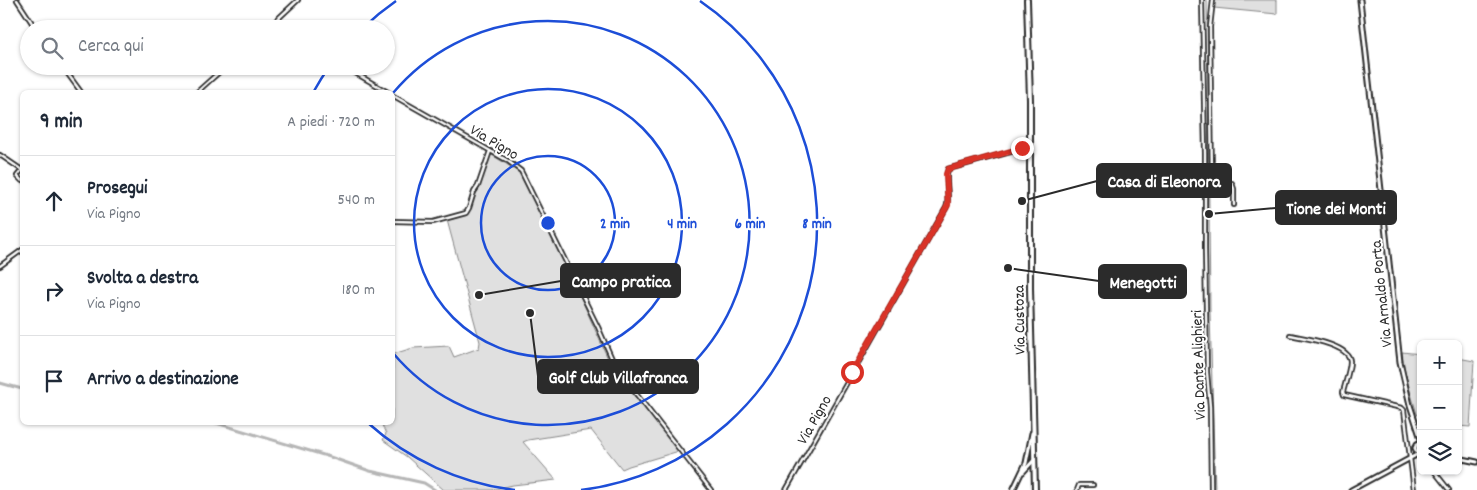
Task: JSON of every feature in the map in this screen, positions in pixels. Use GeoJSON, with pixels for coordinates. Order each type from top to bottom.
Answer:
{"type":"FeatureCollection","features":[{"type":"Feature","properties":{"kind":"main road","name":"Via Custoza"},"geometry":{"type":"LineString","coordinates":[[1027,0],[1030,288],[1035,490]]}},
{"type":"Feature","properties":{"kind":"street"},"geometry":{"type":"LineString","coordinates":[[276,20],[298,0]]}},
{"type":"Feature","properties":{"kind":"street","name":"Via Dante Alighieri"},"geometry":{"type":"LineString","coordinates":[[1202,0],[1207,372],[1210,407],[1211,490]]}},
{"type":"Feature","properties":{"kind":"street"},"geometry":{"type":"LineString","coordinates":[[1213,0],[1210,27],[1212,178],[1214,183],[1232,183],[1234,205]]}},
{"type":"Feature","properties":{"kind":"street","name":"Via Arnaldo Porta"},"geometry":{"type":"LineString","coordinates":[[1360,0],[1400,362],[1418,430]]}},
{"type":"Feature","properties":{"kind":"street"},"geometry":{"type":"LineString","coordinates":[[19,1],[31,20]]}},
{"type":"Feature","properties":{"kind":"street"},"geometry":{"type":"LineString","coordinates":[[69,75],[80,90]]}},
{"type":"Feature","properties":{"kind":"street"},"geometry":{"type":"LineString","coordinates":[[199,90],[216,75]]}},
{"type":"Feature","properties":{"kind":"street"},"geometry":{"type":"LineString","coordinates":[[359,75],[385,90]]}},
{"type":"Feature","properties":{"kind":"street","name":"Via Pigno"},"geometry":{"type":"LineString","coordinates":[[395,97],[490,151],[521,171],[594,318],[616,368],[711,490]]}},
{"type":"Feature","properties":{"kind":"street","name":"Via Pigno"},"geometry":{"type":"LineString","coordinates":[[786,490],[946,208],[948,201],[946,174],[948,169],[1030,145]]}},
{"type":"Feature","properties":{"kind":"street"},"geometry":{"type":"LineString","coordinates":[[395,222],[433,222],[466,213],[490,151]]}},
{"type":"Feature","properties":{"kind":"street"},"geometry":{"type":"LineString","coordinates":[[0,155],[20,169]]}},
{"type":"Feature","properties":{"kind":"street"},"geometry":{"type":"LineString","coordinates":[[0,266],[20,251]]}},
{"type":"Feature","properties":{"kind":"street"},"geometry":{"type":"LineString","coordinates":[[1290,335],[1332,344],[1348,356],[1350,361],[1343,392],[1344,395],[1404,410],[1412,457],[1414,490]]}},
{"type":"Feature","properties":{"kind":"street"},"geometry":{"type":"LineString","coordinates":[[1012,490],[1026,463],[1033,425]]}},
{"type":"Feature","properties":{"kind":"street","name":"Via Arnaldo Porta"},"geometry":{"type":"LineString","coordinates":[[1412,457],[1417,446]]}},
{"type":"Feature","properties":{"kind":"street"},"geometry":{"type":"LineString","coordinates":[[1351,490],[1417,454]]}},
{"type":"Feature","properties":{"kind":"street"},"geometry":{"type":"LineString","coordinates":[[1026,463],[1034,459]]}},
{"type":"Feature","properties":{"kind":"street"},"geometry":{"type":"LineString","coordinates":[[1021,474],[1034,459]]}},
{"type":"Feature","properties":{"kind":"street"},"geometry":{"type":"LineString","coordinates":[[1462,459],[1477,462]]}},
{"type":"Feature","properties":{"kind":"street"},"geometry":{"type":"LineString","coordinates":[[1025,470],[1034,470]]}},
{"type":"Feature","properties":{"kind":"street"},"geometry":{"type":"LineString","coordinates":[[1436,475],[1449,490]]}},
{"type":"Feature","properties":{"kind":"street"},"geometry":{"type":"LineString","coordinates":[[1077,490],[1079,486],[1093,485]]}},
{"type":"Feature","properties":{"kind":"shaded area"},"geometry":{"type":"Polygon","coordinates":[[[1214,0],[1277,0],[1277,14],[1214,8],[1214,0]]]}},
{"type":"Feature","properties":{"kind":"shaded area"},"geometry":{"type":"Polygon","coordinates":[[[492,155],[519,172],[573,280],[609,361],[627,387],[679,451],[622,469],[591,430],[528,440],[523,442],[556,480],[513,485],[492,490],[444,490],[407,457],[383,440],[386,434],[382,425],[395,425],[395,353],[413,348],[449,346],[454,357],[479,348],[480,342],[447,220],[467,214],[474,196],[480,187],[488,157],[492,155]]]}},
{"type":"Feature","properties":{"kind":"shaded area"},"geometry":{"type":"Polygon","coordinates":[[[1402,352],[1417,354],[1417,414],[1406,377],[1402,352]]]}},
{"type":"Feature","properties":{"kind":"shaded area"},"geometry":{"type":"Polygon","coordinates":[[[1462,359],[1474,361],[1470,427],[1462,426],[1462,359]]]}},
{"type":"Feature","properties":{"kind":"waterway"},"geometry":{"type":"LineString","coordinates":[[1207,0],[1210,313],[1215,490]]}},
{"type":"Feature","properties":{"kind":"waterway"},"geometry":{"type":"LineString","coordinates":[[0,383],[20,388]]}},
{"type":"Feature","properties":{"kind":"waterway"},"geometry":{"type":"LineString","coordinates":[[223,425],[370,471],[424,483],[435,490]]}},
{"type":"Feature","properties":{"kind":"place","name":"Casa di Eleonora"},"geometry":{"type":"Point","coordinates":[1022,201]}},
{"type":"Feature","properties":{"kind":"place","name":"Tione dei Monti"},"geometry":{"type":"Point","coordinates":[1209,214]}},
{"type":"Feature","properties":{"kind":"place","name":"Menegotti"},"geometry":{"type":"Point","coordinates":[1008,268]}},
{"type":"Feature","properties":{"kind":"place","name":"Campo pratica"},"geometry":{"type":"Point","coordinates":[479,295]}},
{"type":"Feature","properties":{"kind":"place","name":"Golf Club Villafranca"},"geometry":{"type":"Point","coordinates":[530,313]}},
{"type":"Feature","properties":{"kind":"route"},"geometry":{"type":"LineString","coordinates":[[852,372],[948,205],[946,174],[948,169],[1022,148]]}}]}
